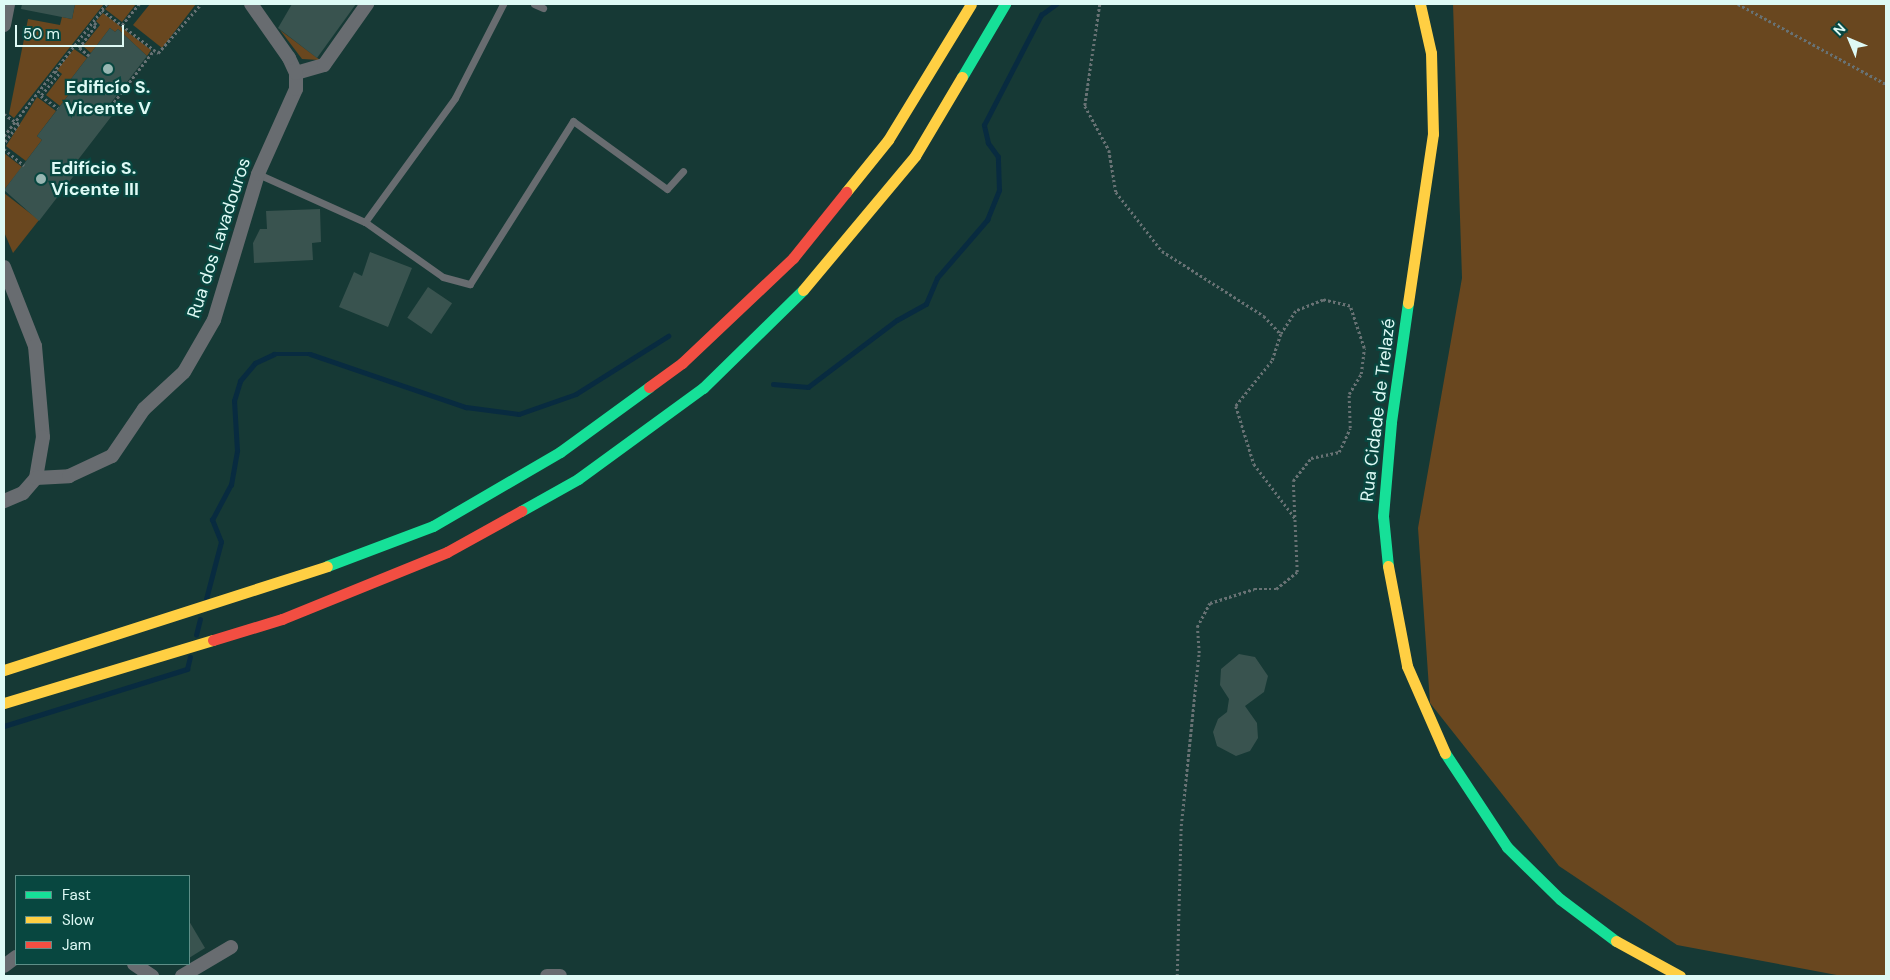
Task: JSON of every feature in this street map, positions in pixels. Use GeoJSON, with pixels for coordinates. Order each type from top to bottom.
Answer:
{"type":"FeatureCollection","features":[{"type":"Feature","properties":{"kind":"main road"},"geometry":{"type":"LineString","coordinates":[[4,670],[271,587],[433,526],[560,452],[682,363],[793,258],[876,154],[971,4]]}},
{"type":"Feature","properties":{"kind":"main road"},"geometry":{"type":"LineString","coordinates":[[4,703],[282,618],[447,552],[578,479],[703,388],[816,278],[915,156],[1005,4]]}},
{"type":"Feature","properties":{"kind":"main road","name":"Rua Cidade de Trelazé"},"geometry":{"type":"LineString","coordinates":[[1420,4],[1431,53],[1433,134],[1391,422],[1383,516],[1390,590],[1407,666],[1432,730],[1467,791],[1507,847],[1560,899],[1618,942],[1680,976]]}},
{"type":"Feature","properties":{"kind":"street"},"geometry":{"type":"LineString","coordinates":[[251,4],[296,73],[324,65],[367,4]]}},
{"type":"Feature","properties":{"kind":"street"},"geometry":{"type":"LineString","coordinates":[[4,25],[6,8]]}},
{"type":"Feature","properties":{"kind":"street","name":"Rua dos Lavadouros"},"geometry":{"type":"LineString","coordinates":[[36,478],[69,476],[112,456],[144,408],[184,372],[214,320],[258,174],[291,106],[296,73]]}},
{"type":"Feature","properties":{"kind":"street"},"geometry":{"type":"LineString","coordinates":[[4,501],[23,493],[36,478],[43,437],[35,346],[5,270]]}},
{"type":"Feature","properties":{"kind":"street"},"geometry":{"type":"LineString","coordinates":[[182,976],[231,947]]}},
{"type":"Feature","properties":{"kind":"street"},"geometry":{"type":"LineString","coordinates":[[4,966],[15,958]]}},
{"type":"Feature","properties":{"kind":"street"},"geometry":{"type":"LineString","coordinates":[[547,976],[560,976]]}},
{"type":"Feature","properties":{"kind":"lane"},"geometry":{"type":"LineString","coordinates":[[365,222],[455,98],[503,4]]}},
{"type":"Feature","properties":{"kind":"lane"},"geometry":{"type":"LineString","coordinates":[[534,4],[543,8]]}},
{"type":"Feature","properties":{"kind":"lane"},"geometry":{"type":"LineString","coordinates":[[258,174],[365,222],[442,277],[470,284],[573,121],[667,189],[683,172]]}},
{"type":"Feature","properties":{"kind":"path"},"geometry":{"type":"LineString","coordinates":[[4,136],[107,4]]}},
{"type":"Feature","properties":{"kind":"path"},"geometry":{"type":"LineString","coordinates":[[122,25],[139,4]]}},
{"type":"Feature","properties":{"kind":"path"},"geometry":{"type":"LineString","coordinates":[[102,10],[158,53],[167,47],[201,4]]}},
{"type":"Feature","properties":{"kind":"path"},"geometry":{"type":"LineString","coordinates":[[1100,4],[1085,106],[1109,150],[1116,192],[1162,251],[1264,316],[1281,334]]}},
{"type":"Feature","properties":{"kind":"path"},"geometry":{"type":"LineString","coordinates":[[1738,4],[1886,84]]}},
{"type":"Feature","properties":{"kind":"path"},"geometry":{"type":"LineString","coordinates":[[89,56],[78,48],[96,25],[92,22]]}},
{"type":"Feature","properties":{"kind":"path"},"geometry":{"type":"LineString","coordinates":[[111,106],[154,50]]}},
{"type":"Feature","properties":{"kind":"path"},"geometry":{"type":"LineString","coordinates":[[55,70],[59,74],[41,96],[58,108]]}},
{"type":"Feature","properties":{"kind":"path"},"geometry":{"type":"LineString","coordinates":[[4,114],[19,124],[4,144]]}},
{"type":"Feature","properties":{"kind":"path"},"geometry":{"type":"LineString","coordinates":[[4,149],[24,164]]}},
{"type":"Feature","properties":{"kind":"path"},"geometry":{"type":"LineString","coordinates":[[1177,976],[1181,826],[1199,653],[1197,627],[1210,602],[1254,590],[1276,589],[1297,572],[1295,518],[1293,481],[1311,458],[1339,452],[1350,428],[1349,394],[1361,374],[1364,348],[1350,306],[1323,300],[1296,311],[1281,334],[1272,361],[1236,406],[1254,464],[1295,518]]}},
{"type":"Feature","properties":{"kind":"shaded area"},"geometry":{"type":"Polygon","coordinates":[[[75,4],[104,4],[14,118],[9,114],[28,19],[60,25],[62,17],[72,19],[75,4]]]}},
{"type":"Feature","properties":{"kind":"shaded area"},"geometry":{"type":"Polygon","coordinates":[[[110,4],[136,4],[122,22],[105,9],[110,4]]]}},
{"type":"Feature","properties":{"kind":"shaded area"},"geometry":{"type":"Polygon","coordinates":[[[150,4],[196,4],[162,48],[133,25],[150,4]]]}},
{"type":"Feature","properties":{"kind":"shaded area"},"geometry":{"type":"Polygon","coordinates":[[[1453,4],[1886,4],[1886,976],[1842,976],[1677,945],[1559,866],[1430,703],[1418,528],[1462,278],[1453,4]]]}},
{"type":"Feature","properties":{"kind":"shaded area"},"geometry":{"type":"Polygon","coordinates":[[[103,13],[151,50],[147,56],[118,29],[115,32],[110,28],[91,53],[83,46],[100,25],[96,21],[103,13]]]}},
{"type":"Feature","properties":{"kind":"shaded area"},"geometry":{"type":"Polygon","coordinates":[[[280,30],[320,60],[302,59],[280,30]]]}},
{"type":"Feature","properties":{"kind":"shaded area"},"geometry":{"type":"Polygon","coordinates":[[[74,49],[87,58],[71,79],[77,84],[60,106],[46,95],[62,74],[57,70],[74,49]]]}},
{"type":"Feature","properties":{"kind":"shaded area"},"geometry":{"type":"Polygon","coordinates":[[[37,97],[56,111],[37,136],[42,140],[26,161],[6,146],[37,97]]]}},
{"type":"Feature","properties":{"kind":"shaded area"},"geometry":{"type":"Polygon","coordinates":[[[4,153],[22,167],[4,190],[4,153]]]}},
{"type":"Feature","properties":{"kind":"shaded area"},"geometry":{"type":"Polygon","coordinates":[[[4,193],[39,220],[13,253],[4,232],[4,193]]]}},
{"type":"Feature","properties":{"kind":"building"},"geometry":{"type":"Polygon","coordinates":[[[22,4],[75,4],[72,19],[21,9],[22,4]]]}},
{"type":"Feature","properties":{"kind":"building"},"geometry":{"type":"Polygon","coordinates":[[[292,4],[356,4],[317,58],[278,28],[292,4]]]}},
{"type":"Feature","properties":{"kind":"building"},"geometry":{"type":"Polygon","coordinates":[[[110,28],[115,32],[118,29],[147,56],[107,108],[114,113],[74,165],[79,169],[39,221],[4,190],[42,140],[37,136],[77,84],[71,79],[110,28]]]}},
{"type":"Feature","properties":{"kind":"building"},"geometry":{"type":"Polygon","coordinates":[[[320,209],[321,242],[312,243],[313,260],[254,263],[253,243],[260,229],[267,229],[266,211],[320,209]]]}},
{"type":"Feature","properties":{"kind":"building"},"geometry":{"type":"Polygon","coordinates":[[[370,252],[412,268],[388,327],[339,307],[354,272],[362,276],[370,252]]]}},
{"type":"Feature","properties":{"kind":"building"},"geometry":{"type":"Polygon","coordinates":[[[428,287],[452,303],[431,334],[407,318],[428,287]]]}},
{"type":"Feature","properties":{"kind":"building"},"geometry":{"type":"Polygon","coordinates":[[[1239,654],[1255,657],[1268,676],[1264,692],[1245,706],[1257,723],[1258,738],[1250,751],[1236,756],[1217,746],[1213,732],[1218,719],[1227,712],[1229,699],[1220,685],[1221,669],[1239,654]]]}},
{"type":"Feature","properties":{"kind":"building"},"geometry":{"type":"Polygon","coordinates":[[[190,923],[205,948],[190,957],[190,923]]]}},
{"type":"Feature","properties":{"kind":"waterway"},"geometry":{"type":"LineString","coordinates":[[773,384],[808,387],[897,320],[926,304],[937,278],[987,220],[999,190],[998,157],[988,143],[984,125],[1041,15],[1056,4]]}},
{"type":"Feature","properties":{"kind":"waterway"},"geometry":{"type":"LineString","coordinates":[[206,599],[221,542],[212,520],[231,485],[237,451],[234,401],[240,381],[255,363],[274,354],[310,354],[466,407],[519,414],[576,394],[668,336]]}},
{"type":"Feature","properties":{"kind":"waterway"},"geometry":{"type":"LineString","coordinates":[[196,635],[200,619]]}},
{"type":"Feature","properties":{"kind":"waterway"},"geometry":{"type":"LineString","coordinates":[[4,726],[187,669],[190,657]]}},
{"type":"Feature","properties":{"kind":"traffic: fast"},"geometry":{"type":"LineString","coordinates":[[962,77],[1005,4]]}},
{"type":"Feature","properties":{"kind":"traffic: fast"},"geometry":{"type":"LineString","coordinates":[[521,511],[578,479],[703,388],[803,290]]}},
{"type":"Feature","properties":{"kind":"traffic: fast"},"geometry":{"type":"LineString","coordinates":[[1388,566],[1383,516],[1391,422],[1408,303]]}},
{"type":"Feature","properties":{"kind":"traffic: fast"},"geometry":{"type":"LineString","coordinates":[[327,566],[433,526],[560,452],[649,387]]}},
{"type":"Feature","properties":{"kind":"traffic: fast"},"geometry":{"type":"LineString","coordinates":[[1445,753],[1507,847],[1560,899],[1616,941]]}},
{"type":"Feature","properties":{"kind":"traffic: slow"},"geometry":{"type":"LineString","coordinates":[[846,192],[888,140],[971,4]]}},
{"type":"Feature","properties":{"kind":"traffic: slow"},"geometry":{"type":"LineString","coordinates":[[1408,303],[1433,134],[1431,53],[1420,4]]}},
{"type":"Feature","properties":{"kind":"traffic: slow"},"geometry":{"type":"LineString","coordinates":[[803,290],[915,156],[962,77]]}},
{"type":"Feature","properties":{"kind":"traffic: slow"},"geometry":{"type":"LineString","coordinates":[[4,670],[327,566]]}},
{"type":"Feature","properties":{"kind":"traffic: slow"},"geometry":{"type":"LineString","coordinates":[[1388,566],[1407,666],[1445,753]]}},
{"type":"Feature","properties":{"kind":"traffic: slow"},"geometry":{"type":"LineString","coordinates":[[4,703],[213,640]]}},
{"type":"Feature","properties":{"kind":"traffic: slow"},"geometry":{"type":"LineString","coordinates":[[1616,941],[1680,976]]}},
{"type":"Feature","properties":{"kind":"traffic: jam"},"geometry":{"type":"LineString","coordinates":[[649,387],[682,363],[793,258],[846,192]]}},
{"type":"Feature","properties":{"kind":"traffic: jam"},"geometry":{"type":"LineString","coordinates":[[213,640],[282,619],[447,552],[521,511]]}},
{"type":"Feature","properties":{"kind":"place","name":"Edificío S. Vicente V"},"geometry":{"type":"Point","coordinates":[108,69]}},
{"type":"Feature","properties":{"kind":"place","name":"Edifício S. Vicente III"},"geometry":{"type":"Point","coordinates":[41,179]}}]}
